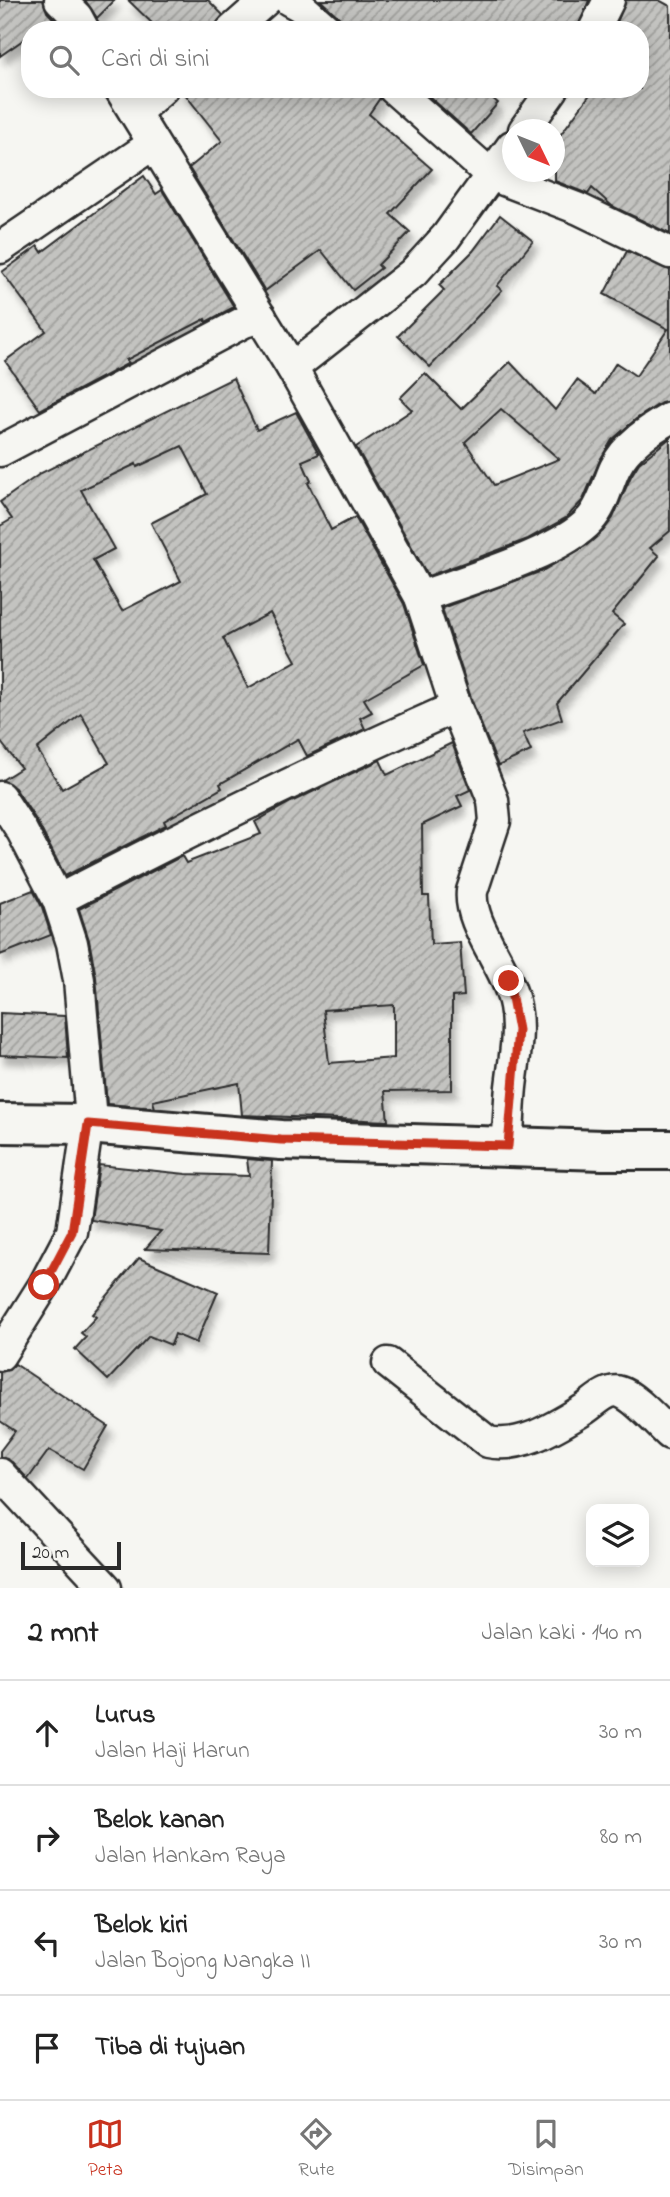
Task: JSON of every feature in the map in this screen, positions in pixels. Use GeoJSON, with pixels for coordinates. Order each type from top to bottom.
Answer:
{"type":"FeatureCollection","features":[{"type":"Feature","properties":{"kind":"main road"},"geometry":{"type":"LineString","coordinates":[[0,1123],[88,1124],[281,1140],[670,1150]]}},
{"type":"Feature","properties":{"kind":"street"},"geometry":{"type":"LineString","coordinates":[[60,0],[78,21]]}},
{"type":"Feature","properties":{"kind":"street"},"geometry":{"type":"LineString","coordinates":[[242,21],[266,0]]}},
{"type":"Feature","properties":{"kind":"street"},"geometry":{"type":"LineString","coordinates":[[289,0],[317,21]]}},
{"type":"Feature","properties":{"kind":"street"},"geometry":{"type":"LineString","coordinates":[[598,21],[609,0]]}},
{"type":"Feature","properties":{"kind":"street"},"geometry":{"type":"LineString","coordinates":[[404,98],[491,175],[579,209],[670,253]]}},
{"type":"Feature","properties":{"kind":"street"},"geometry":{"type":"LineString","coordinates":[[532,119],[547,98]]}},
{"type":"Feature","properties":{"kind":"street"},"geometry":{"type":"LineString","coordinates":[[127,101],[292,368],[420,597],[456,707],[493,800],[495,821],[471,891],[470,903],[509,981],[515,1006],[518,1030],[508,1146]]}},
{"type":"Feature","properties":{"kind":"street"},"geometry":{"type":"LineString","coordinates":[[0,248],[153,144]]}},
{"type":"Feature","properties":{"kind":"street"},"geometry":{"type":"LineString","coordinates":[[292,368],[412,274],[446,237],[502,160]]}},
{"type":"Feature","properties":{"kind":"street"},"geometry":{"type":"LineString","coordinates":[[0,451],[244,322],[261,317]]}},
{"type":"Feature","properties":{"kind":"street"},"geometry":{"type":"LineString","coordinates":[[420,597],[534,554],[576,533],[599,508],[617,464],[630,446],[670,418]]}},
{"type":"Feature","properties":{"kind":"street"},"geometry":{"type":"LineString","coordinates":[[58,900],[207,823],[456,707]]}},
{"type":"Feature","properties":{"kind":"street"},"geometry":{"type":"LineString","coordinates":[[0,797],[22,831],[58,900],[72,943],[79,980],[90,1108],[72,1232],[44,1285],[0,1355]]}},
{"type":"Feature","properties":{"kind":"street"},"geometry":{"type":"LineString","coordinates":[[388,1363],[488,1442],[502,1445],[523,1442],[581,1411],[609,1392],[619,1391],[670,1433]]}},
{"type":"Feature","properties":{"kind":"street"},"geometry":{"type":"LineString","coordinates":[[0,1474],[106,1588]]}},
{"type":"Feature","properties":{"kind":"building"},"geometry":{"type":"Polygon","coordinates":[[[0,0],[43,0],[47,12],[56,21],[21,21],[21,41],[0,56],[0,0]]]}},
{"type":"Feature","properties":{"kind":"building"},"geometry":{"type":"Polygon","coordinates":[[[85,0],[115,0],[97,18],[85,0]]]}},
{"type":"Feature","properties":{"kind":"building"},"geometry":{"type":"Polygon","coordinates":[[[128,0],[208,0],[223,15],[218,21],[150,21],[128,0]]]}},
{"type":"Feature","properties":{"kind":"building"},"geometry":{"type":"Polygon","coordinates":[[[320,0],[589,0],[581,21],[341,21],[320,0]]]}},
{"type":"Feature","properties":{"kind":"building"},"geometry":{"type":"Polygon","coordinates":[[[626,0],[659,0],[670,6],[670,234],[612,206],[592,188],[588,194],[558,182],[565,182],[565,128],[587,98],[649,98],[649,21],[618,21],[626,0]]]}},
{"type":"Feature","properties":{"kind":"building"},"geometry":{"type":"Polygon","coordinates":[[[188,98],[380,98],[369,114],[432,169],[390,214],[410,232],[378,265],[381,268],[353,290],[321,250],[265,291],[189,168],[222,141],[188,98]]]}},
{"type":"Feature","properties":{"kind":"building"},"geometry":{"type":"Polygon","coordinates":[[[431,98],[492,98],[498,103],[471,134],[431,98]]]}},
{"type":"Feature","properties":{"kind":"building"},"geometry":{"type":"Polygon","coordinates":[[[144,176],[156,194],[162,190],[234,307],[126,360],[129,363],[40,410],[5,361],[46,331],[2,272],[38,246],[42,252],[144,176]]]}},
{"type":"Feature","properties":{"kind":"building"},"geometry":{"type":"Polygon","coordinates":[[[500,215],[533,241],[497,286],[502,290],[430,367],[398,336],[444,290],[439,285],[473,251],[500,215]]]}},
{"type":"Feature","properties":{"kind":"building"},"geometry":{"type":"Polygon","coordinates":[[[627,251],[670,270],[670,401],[661,403],[636,419],[612,440],[600,460],[583,500],[566,518],[528,539],[428,576],[356,447],[412,410],[400,398],[425,373],[461,409],[510,362],[555,410],[577,380],[596,394],[616,363],[636,376],[668,329],[604,294],[627,251]],[[501,409],[465,442],[494,485],[559,459],[501,409]]]}},
{"type":"Feature","properties":{"kind":"building"},"geometry":{"type":"Polygon","coordinates":[[[233,378],[257,430],[296,412],[319,454],[302,461],[311,481],[308,483],[331,530],[355,517],[404,604],[424,665],[364,699],[372,712],[360,718],[365,729],[307,756],[298,739],[220,784],[222,788],[164,821],[166,825],[65,876],[38,823],[15,788],[2,780],[21,768],[0,741],[0,526],[12,519],[0,502],[41,473],[233,378]],[[182,446],[81,490],[114,549],[93,560],[122,611],[181,581],[151,523],[207,494],[182,446]],[[270,613],[223,638],[248,688],[296,661],[270,613]],[[81,714],[37,749],[62,789],[109,763],[81,714]]]}},
{"type":"Feature","properties":{"kind":"building"},"geometry":{"type":"Polygon","coordinates":[[[670,438],[670,531],[650,548],[659,556],[612,614],[624,624],[557,703],[562,719],[523,733],[531,751],[498,766],[472,701],[442,608],[542,571],[587,545],[613,518],[639,463],[670,438]]]}},
{"type":"Feature","properties":{"kind":"building"},"geometry":{"type":"Polygon","coordinates":[[[452,743],[470,790],[457,796],[462,806],[422,825],[423,896],[429,896],[431,944],[460,942],[464,996],[452,997],[452,1090],[385,1091],[388,1121],[242,1115],[239,1083],[153,1101],[155,1108],[107,1104],[96,977],[89,940],[79,909],[182,856],[186,863],[261,834],[255,822],[380,760],[387,775],[452,743]],[[394,1005],[323,1010],[329,1063],[394,1058],[394,1005]]]}},
{"type":"Feature","properties":{"kind":"building"},"geometry":{"type":"Polygon","coordinates":[[[33,890],[51,935],[0,955],[0,903],[33,890]]]}},
{"type":"Feature","properties":{"kind":"building"},"geometry":{"type":"Polygon","coordinates":[[[0,1013],[65,1016],[68,1058],[0,1055],[0,1013]]]}},
{"type":"Feature","properties":{"kind":"building"},"geometry":{"type":"Polygon","coordinates":[[[247,1159],[272,1161],[269,1253],[145,1249],[161,1231],[91,1220],[99,1165],[186,1174],[249,1176],[247,1159]]]}},
{"type":"Feature","properties":{"kind":"building"},"geometry":{"type":"Polygon","coordinates":[[[139,1258],[218,1292],[196,1343],[175,1334],[171,1345],[149,1336],[108,1380],[75,1349],[86,1337],[81,1333],[96,1317],[92,1314],[139,1258]]]}},
{"type":"Feature","properties":{"kind":"building"},"geometry":{"type":"Polygon","coordinates":[[[15,1364],[108,1426],[83,1469],[49,1450],[28,1479],[12,1462],[0,1457],[0,1451],[15,1431],[0,1421],[0,1372],[9,1370],[15,1364]]]}},
{"type":"Feature","properties":{"kind":"route"},"geometry":{"type":"LineString","coordinates":[[44,1285],[72,1232],[88,1124],[281,1140],[508,1146],[518,1030],[509,981]]}}]}
